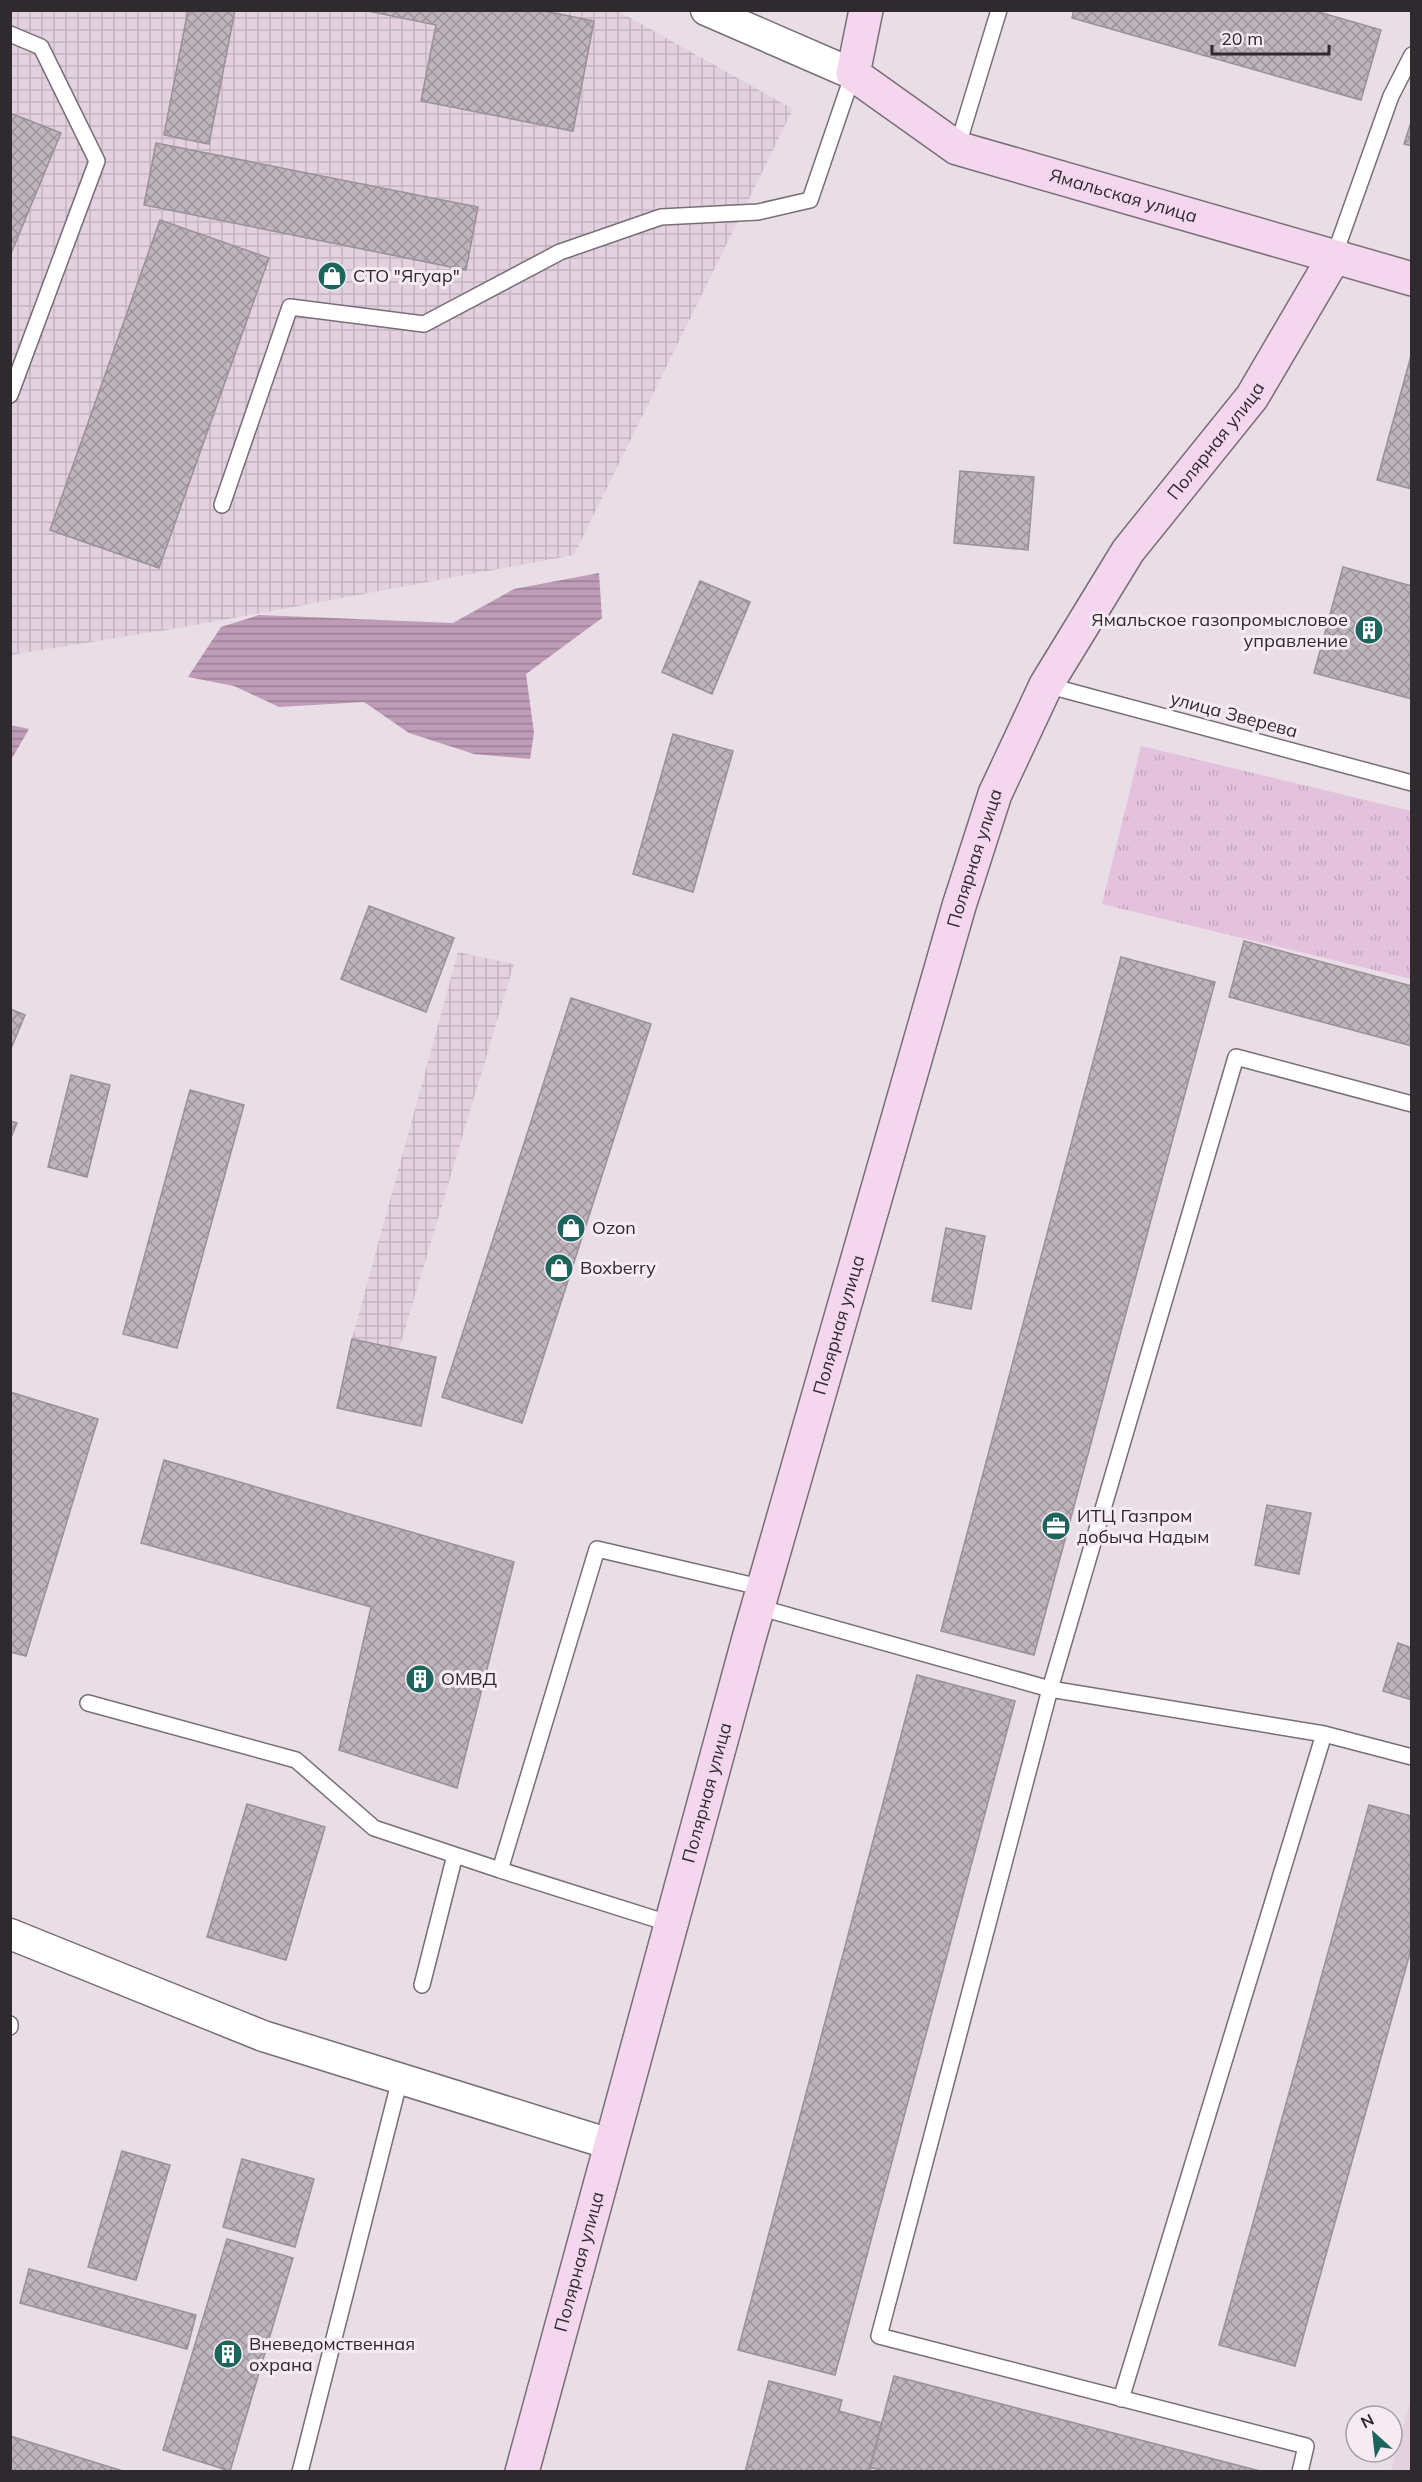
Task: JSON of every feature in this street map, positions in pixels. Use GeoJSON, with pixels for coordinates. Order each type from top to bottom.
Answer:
{"type":"FeatureCollection","features":[{"type":"Feature","properties":{"kind":"street"},"geometry":{"type":"LineString","coordinates":[[706,10],[853,74],[866,10]]}},
{"type":"Feature","properties":{"kind":"street","name":"Ямальская улица"},"geometry":{"type":"LineString","coordinates":[[853,74],[957,148],[1333,259],[1412,279]]}},
{"type":"Feature","properties":{"kind":"street","name":"Полярная улица"},"geometry":{"type":"LineString","coordinates":[[522,2472],[761,1597],[959,906],[995,794],[1046,685],[1128,551],[1252,397],[1333,259]]}},
{"type":"Feature","properties":{"kind":"street"},"geometry":{"type":"LineString","coordinates":[[10,1934],[262,2036],[610,2145]]}},
{"type":"Feature","properties":{"kind":"lane"},"geometry":{"type":"LineString","coordinates":[[957,148],[999,10]]}},
{"type":"Feature","properties":{"kind":"lane"},"geometry":{"type":"LineString","coordinates":[[10,34],[41,47],[97,161],[10,395]]}},
{"type":"Feature","properties":{"kind":"lane"},"geometry":{"type":"LineString","coordinates":[[1333,259],[1391,96],[1412,55]]}},
{"type":"Feature","properties":{"kind":"lane"},"geometry":{"type":"LineString","coordinates":[[222,505],[290,307],[424,324],[560,252],[661,217],[758,212],[810,200],[853,74]]}},
{"type":"Feature","properties":{"kind":"lane","name":"улица Зверева"},"geometry":{"type":"LineString","coordinates":[[1046,685],[1412,783]]}},
{"type":"Feature","properties":{"kind":"lane"},"geometry":{"type":"LineString","coordinates":[[1300,2472],[1306,2446],[879,2336],[1050,1689],[1236,1057],[1412,1104]]}},
{"type":"Feature","properties":{"kind":"lane"},"geometry":{"type":"LineString","coordinates":[[500,1870],[597,1549],[761,1597],[1050,1689],[1324,1734],[1412,1757]]}},
{"type":"Feature","properties":{"kind":"lane"},"geometry":{"type":"LineString","coordinates":[[88,1703],[296,1760],[374,1828],[671,1924]]}},
{"type":"Feature","properties":{"kind":"lane"},"geometry":{"type":"LineString","coordinates":[[1121,2398],[1324,1734]]}},
{"type":"Feature","properties":{"kind":"lane"},"geometry":{"type":"LineString","coordinates":[[422,1985],[455,1855]]}},
{"type":"Feature","properties":{"kind":"lane"},"geometry":{"type":"LineString","coordinates":[[300,2472],[400,2079]]}},
{"type":"Feature","properties":{"kind":"shaded area"},"geometry":{"type":"Polygon","coordinates":[[[11,11],[618,11],[793,109],[574,555],[190,626],[11,655],[11,11]]]}},
{"type":"Feature","properties":{"kind":"shaded area"},"geometry":{"type":"Polygon","coordinates":[[[599,573],[602,618],[526,674],[534,733],[530,759],[474,754],[409,733],[364,702],[279,707],[234,686],[188,677],[221,627],[259,615],[453,623],[514,589],[599,573]]]}},
{"type":"Feature","properties":{"kind":"shaded area"},"geometry":{"type":"Polygon","coordinates":[[[10,725],[29,729],[11,760],[10,725]]]}},
{"type":"Feature","properties":{"kind":"shaded area"},"geometry":{"type":"Polygon","coordinates":[[[458,952],[514,964],[399,1349],[352,1339],[458,952]]]}},
{"type":"Feature","properties":{"kind":"shaded area"},"geometry":{"type":"Polygon","coordinates":[[[1411,2399],[1411,2471],[1391,2471],[1393,2464],[1404,2464],[1404,2424],[1411,2399]]]}},
{"type":"Feature","properties":{"kind":"green space"},"geometry":{"type":"Polygon","coordinates":[[[1141,746],[1411,811],[1411,979],[1102,904],[1141,746]]]}},
{"type":"Feature","properties":{"kind":"building"},"geometry":{"type":"Polygon","coordinates":[[[188,10],[235,10],[209,144],[164,135],[188,10]]]}},
{"type":"Feature","properties":{"kind":"building"},"geometry":{"type":"Polygon","coordinates":[[[363,10],[540,10],[594,21],[573,131],[421,101],[436,25],[363,10]]]}},
{"type":"Feature","properties":{"kind":"building"},"geometry":{"type":"Polygon","coordinates":[[[1074,10],[1312,10],[1381,30],[1361,100],[1072,18],[1074,10]]]}},
{"type":"Feature","properties":{"kind":"building"},"geometry":{"type":"Polygon","coordinates":[[[10,113],[61,133],[10,256],[10,113]]]}},
{"type":"Feature","properties":{"kind":"building"},"geometry":{"type":"Polygon","coordinates":[[[1412,119],[1412,146],[1404,144],[1412,119]]]}},
{"type":"Feature","properties":{"kind":"building"},"geometry":{"type":"Polygon","coordinates":[[[156,143],[478,207],[466,270],[144,205],[156,143]]]}},
{"type":"Feature","properties":{"kind":"building"},"geometry":{"type":"Polygon","coordinates":[[[160,220],[269,258],[159,568],[50,530],[160,220]]]}},
{"type":"Feature","properties":{"kind":"building"},"geometry":{"type":"Polygon","coordinates":[[[1412,352],[1412,489],[1377,480],[1412,352]]]}},
{"type":"Feature","properties":{"kind":"building"},"geometry":{"type":"Polygon","coordinates":[[[960,471],[1034,477],[1028,550],[954,543],[960,471]]]}},
{"type":"Feature","properties":{"kind":"building","name":"Ямальское газопромысловое управление"},"geometry":{"type":"Polygon","coordinates":[[[1343,567],[1412,586],[1412,699],[1314,673],[1343,567]]]}},
{"type":"Feature","properties":{"kind":"building"},"geometry":{"type":"Polygon","coordinates":[[[700,581],[750,602],[712,694],[662,672],[700,581]]]}},
{"type":"Feature","properties":{"kind":"building"},"geometry":{"type":"Polygon","coordinates":[[[673,734],[733,751],[693,892],[633,874],[673,734]]]}},
{"type":"Feature","properties":{"kind":"building"},"geometry":{"type":"Polygon","coordinates":[[[369,906],[454,938],[426,1012],[341,979],[369,906]]]}},
{"type":"Feature","properties":{"kind":"building"},"geometry":{"type":"Polygon","coordinates":[[[1244,941],[1412,986],[1412,1046],[1229,997],[1244,941]]]}},
{"type":"Feature","properties":{"kind":"building"},"geometry":{"type":"Polygon","coordinates":[[[1121,957],[1215,982],[1034,1655],[941,1631],[1121,957]]]}},
{"type":"Feature","properties":{"kind":"building"},"geometry":{"type":"Polygon","coordinates":[[[571,998],[651,1024],[522,1423],[442,1397],[571,998]]]}},
{"type":"Feature","properties":{"kind":"building"},"geometry":{"type":"Polygon","coordinates":[[[10,1009],[25,1015],[10,1051],[10,1009]]]}},
{"type":"Feature","properties":{"kind":"building"},"geometry":{"type":"Polygon","coordinates":[[[71,1075],[110,1085],[87,1177],[48,1167],[71,1075]]]}},
{"type":"Feature","properties":{"kind":"building"},"geometry":{"type":"Polygon","coordinates":[[[190,1090],[244,1105],[177,1348],[123,1334],[190,1090]]]}},
{"type":"Feature","properties":{"kind":"building"},"geometry":{"type":"Polygon","coordinates":[[[10,1121],[17,1123],[10,1140],[10,1121]]]}},
{"type":"Feature","properties":{"kind":"building"},"geometry":{"type":"Polygon","coordinates":[[[946,1228],[985,1236],[971,1309],[932,1301],[946,1228]]]}},
{"type":"Feature","properties":{"kind":"building"},"geometry":{"type":"Polygon","coordinates":[[[352,1339],[436,1357],[421,1426],[337,1408],[352,1339]]]}},
{"type":"Feature","properties":{"kind":"building"},"geometry":{"type":"Polygon","coordinates":[[[10,1392],[98,1419],[26,1656],[10,1652],[10,1392]]]}},
{"type":"Feature","properties":{"kind":"building","name":"ОМВД"},"geometry":{"type":"Polygon","coordinates":[[[164,1460],[514,1562],[457,1788],[339,1750],[371,1607],[141,1543],[164,1460]]]}},
{"type":"Feature","properties":{"kind":"building"},"geometry":{"type":"Polygon","coordinates":[[[1267,1505],[1311,1513],[1299,1574],[1255,1565],[1267,1505]]]}},
{"type":"Feature","properties":{"kind":"building"},"geometry":{"type":"Polygon","coordinates":[[[1398,1643],[1412,1648],[1412,1700],[1383,1691],[1398,1643]]]}},
{"type":"Feature","properties":{"kind":"building"},"geometry":{"type":"Polygon","coordinates":[[[917,1675],[1015,1701],[835,2375],[738,2350],[917,1675]]]}},
{"type":"Feature","properties":{"kind":"building"},"geometry":{"type":"Polygon","coordinates":[[[247,1804],[325,1827],[286,1960],[207,1937],[247,1804]]]}},
{"type":"Feature","properties":{"kind":"building"},"geometry":{"type":"Polygon","coordinates":[[[1369,1805],[1412,1816],[1412,1946],[1295,2366],[1219,2345],[1369,1805]]]}},
{"type":"Feature","properties":{"kind":"building"},"geometry":{"type":"Polygon","coordinates":[[[122,2151],[170,2165],[136,2280],[88,2267],[122,2151]]]}},
{"type":"Feature","properties":{"kind":"building"},"geometry":{"type":"Polygon","coordinates":[[[242,2159],[314,2179],[295,2247],[223,2227],[242,2159]]]}},
{"type":"Feature","properties":{"kind":"building","name":"Вневедомственная охрана"},"geometry":{"type":"Polygon","coordinates":[[[227,2239],[293,2258],[230,2471],[163,2450],[227,2239]]]}},
{"type":"Feature","properties":{"kind":"building"},"geometry":{"type":"Polygon","coordinates":[[[29,2269],[196,2315],[187,2349],[20,2303],[29,2269]]]}},
{"type":"Feature","properties":{"kind":"building"},"geometry":{"type":"Polygon","coordinates":[[[894,2376],[1260,2471],[886,2472],[870,2467],[894,2376]]]}},
{"type":"Feature","properties":{"kind":"building"},"geometry":{"type":"Polygon","coordinates":[[[769,2381],[842,2400],[839,2411],[882,2423],[869,2472],[745,2472],[769,2381]]]}},
{"type":"Feature","properties":{"kind":"building"},"geometry":{"type":"Polygon","coordinates":[[[10,2436],[126,2472],[10,2472],[10,2436]]]}},
{"type":"Feature","properties":{"kind":"place","name":"СТО \"Ягуар\""},"geometry":{"type":"Point","coordinates":[332,276]}},
{"type":"Feature","properties":{"kind":"place","name":"Ямальское газопромысловое управление"},"geometry":{"type":"Point","coordinates":[1369,630]}},
{"type":"Feature","properties":{"kind":"place","name":"Ozon"},"geometry":{"type":"Point","coordinates":[571,1228]}},
{"type":"Feature","properties":{"kind":"place","name":"Boxberry"},"geometry":{"type":"Point","coordinates":[559,1268]}},
{"type":"Feature","properties":{"kind":"place","name":"ИТЦ Газпром добыча Надым"},"geometry":{"type":"Point","coordinates":[1056,1526]}},
{"type":"Feature","properties":{"kind":"place","name":"ОМВД"},"geometry":{"type":"Point","coordinates":[420,1679]}},
{"type":"Feature","properties":{"kind":"place","name":"Вневедомственная охрана"},"geometry":{"type":"Point","coordinates":[228,2354]}}]}
